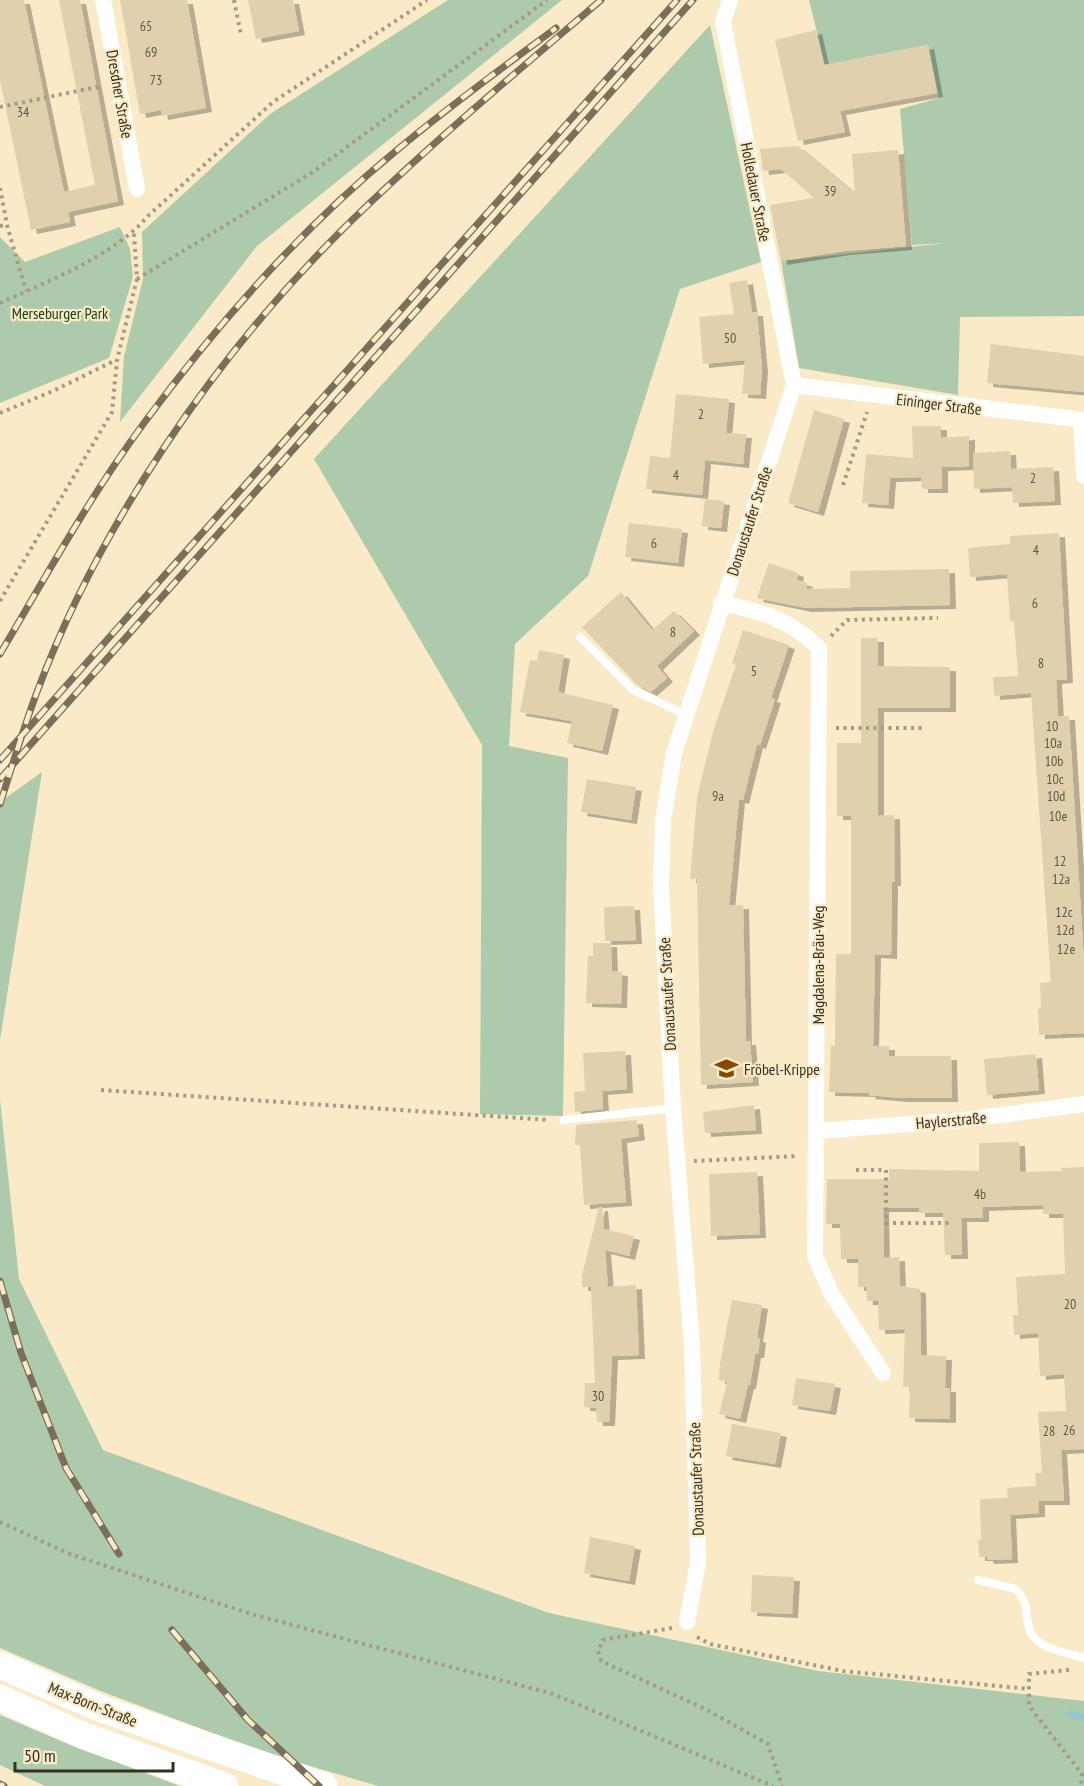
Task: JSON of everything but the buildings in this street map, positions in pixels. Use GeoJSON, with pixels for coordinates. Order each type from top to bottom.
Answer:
{"type":"FeatureCollection","features":[{"type":"Feature","properties":{"kind":"main road","name":"Max-Born-Straße"},"geometry":{"type":"LineString","coordinates":[[0,1665],[99,1708],[324,1786]]}},
{"type":"Feature","properties":{"kind":"main road","name":"Max-Born-Straße"},"geometry":{"type":"LineString","coordinates":[[0,1698],[84,1736],[225,1786]]}},
{"type":"Feature","properties":{"kind":"street","name":"Dresdner Straße"},"geometry":{"type":"LineString","coordinates":[[103,0],[137,189]]}},
{"type":"Feature","properties":{"kind":"street","name":"Holledauer Straße"},"geometry":{"type":"LineString","coordinates":[[730,0],[723,22],[794,385]]}},
{"type":"Feature","properties":{"kind":"street","name":"Eininger Straße"},"geometry":{"type":"LineString","coordinates":[[794,385],[1082,420]]}},
{"type":"Feature","properties":{"kind":"street","name":"Donaustaufer Straße"},"geometry":{"type":"LineString","coordinates":[[687,1622],[698,1563],[692,1346],[673,1108],[661,875],[663,821],[674,753],[721,603],[794,385]]}},
{"type":"Feature","properties":{"kind":"street"},"geometry":{"type":"LineString","coordinates":[[1082,420],[1084,476]]}},
{"type":"Feature","properties":{"kind":"street"},"geometry":{"type":"LineString","coordinates":[[721,603],[770,614],[805,635],[819,648]]}},
{"type":"Feature","properties":{"kind":"street","name":"Magdalena-Bräu-Weg"},"geometry":{"type":"LineString","coordinates":[[819,648],[815,1256],[831,1293],[883,1373]]}},
{"type":"Feature","properties":{"kind":"street","name":"Haylerstraße"},"geometry":{"type":"LineString","coordinates":[[817,1131],[963,1120],[1084,1104]]}},
{"type":"Feature","properties":{"kind":"lane"},"geometry":{"type":"LineString","coordinates":[[580,637],[633,690],[686,715]]}},
{"type":"Feature","properties":{"kind":"lane"},"geometry":{"type":"LineString","coordinates":[[563,1120],[673,1108]]}},
{"type":"Feature","properties":{"kind":"lane"},"geometry":{"type":"LineString","coordinates":[[978,1580],[1016,1589],[1027,1604],[1029,1627],[1034,1638],[1042,1644],[1084,1658]]}},
{"type":"Feature","properties":{"kind":"path"},"geometry":{"type":"LineString","coordinates":[[234,0],[241,35]]}},
{"type":"Feature","properties":{"kind":"path"},"geometry":{"type":"LineString","coordinates":[[0,303],[134,233],[148,216],[273,102],[427,0]]}},
{"type":"Feature","properties":{"kind":"path"},"geometry":{"type":"LineString","coordinates":[[137,279],[314,172],[547,0]]}},
{"type":"Feature","properties":{"kind":"path"},"geometry":{"type":"LineString","coordinates":[[0,107],[118,83]]}},
{"type":"Feature","properties":{"kind":"path"},"geometry":{"type":"LineString","coordinates":[[0,188],[7,225],[26,291]]}},
{"type":"Feature","properties":{"kind":"path"},"geometry":{"type":"LineString","coordinates":[[0,226],[7,225]]}},
{"type":"Feature","properties":{"kind":"path"},"geometry":{"type":"LineString","coordinates":[[0,601],[112,412],[117,360],[137,279],[134,233]]}},
{"type":"Feature","properties":{"kind":"path"},"geometry":{"type":"LineString","coordinates":[[0,413],[53,391],[117,360]]}},
{"type":"Feature","properties":{"kind":"path"},"geometry":{"type":"LineString","coordinates":[[843,485],[872,396]]}},
{"type":"Feature","properties":{"kind":"path"},"geometry":{"type":"LineString","coordinates":[[819,648],[847,620],[938,618]]}},
{"type":"Feature","properties":{"kind":"path"},"geometry":{"type":"LineString","coordinates":[[820,728],[925,728]]}},
{"type":"Feature","properties":{"kind":"path"},"geometry":{"type":"LineString","coordinates":[[101,1090],[563,1120]]}},
{"type":"Feature","properties":{"kind":"path"},"geometry":{"type":"LineString","coordinates":[[678,1161],[816,1155]]}},
{"type":"Feature","properties":{"kind":"path"},"geometry":{"type":"LineString","coordinates":[[856,1170],[886,1170],[886,1223],[951,1223]]}},
{"type":"Feature","properties":{"kind":"path"},"geometry":{"type":"LineString","coordinates":[[0,1522],[70,1554],[251,1614],[553,1694],[773,1786]]}},
{"type":"Feature","properties":{"kind":"path"},"geometry":{"type":"LineString","coordinates":[[782,1786],[768,1744],[705,1709],[601,1661],[598,1650],[603,1640],[668,1629],[687,1622],[692,1634],[710,1644],[843,1671],[1029,1689]]}},
{"type":"Feature","properties":{"kind":"path"},"geometry":{"type":"LineString","coordinates":[[1075,1669],[1029,1674],[1029,1706],[1082,1774],[1081,1786]]}},
{"type":"Feature","properties":{"kind":"green space"},"geometry":{"type":"Polygon","coordinates":[[[448,0],[562,0],[257,246],[120,422],[124,356],[143,279],[142,232],[270,114],[448,0]]]}},
{"type":"Feature","properties":{"kind":"green space"},"geometry":{"type":"Polygon","coordinates":[[[809,0],[1084,0],[1084,316],[960,317],[958,395],[799,368],[781,261],[946,243],[912,245],[900,109],[939,98],[928,45],[825,65],[809,0]]]}},
{"type":"Feature","properties":{"kind":"green space"},"geometry":{"type":"Polygon","coordinates":[[[710,25],[761,262],[680,289],[588,576],[515,644],[509,746],[568,758],[563,1116],[480,1114],[482,745],[314,459],[710,25]]]}},
{"type":"Feature","properties":{"kind":"green space","name":"Merseburger Park"},"geometry":{"type":"Polygon","coordinates":[[[120,227],[130,249],[133,277],[109,358],[0,403],[0,237],[25,262],[120,227]]]}},
{"type":"Feature","properties":{"kind":"green space"},"geometry":{"type":"Polygon","coordinates":[[[42,772],[0,1040],[0,802],[42,772]]]}},
{"type":"Feature","properties":{"kind":"green space"},"geometry":{"type":"Polygon","coordinates":[[[0,1099],[19,1279],[103,1450],[549,1613],[818,1671],[1084,1701],[1084,1786],[378,1786],[266,1753],[103,1692],[0,1648],[0,1099]]]}},
{"type":"Feature","properties":{"kind":"green space"},"geometry":{"type":"Polygon","coordinates":[[[0,1715],[73,1746],[180,1786],[45,1786],[0,1765],[0,1715]]]}},
{"type":"Feature","properties":{"kind":"waterway"},"geometry":{"type":"LineString","coordinates":[[1070,1713],[1084,1718]]}},
{"type":"Feature","properties":{"kind":"railway"},"geometry":{"type":"LineString","coordinates":[[0,804],[37,692],[63,629],[93,567],[127,506],[165,446],[206,388],[249,333],[340,232],[501,85],[601,0]]}},
{"type":"Feature","properties":{"kind":"railway"},"geometry":{"type":"LineString","coordinates":[[0,760],[677,0]]}},
{"type":"Feature","properties":{"kind":"railway"},"geometry":{"type":"LineString","coordinates":[[0,779],[693,0]]}},
{"type":"Feature","properties":{"kind":"railway"},"geometry":{"type":"LineString","coordinates":[[0,654],[69,537],[124,451],[172,386],[262,279],[328,212],[397,150],[556,28]]}},
{"type":"Feature","properties":{"kind":"railway"},"geometry":{"type":"LineString","coordinates":[[0,1281],[21,1353],[66,1468],[119,1554]]}},
{"type":"Feature","properties":{"kind":"railway"},"geometry":{"type":"LineString","coordinates":[[172,1630],[248,1720],[319,1786]]}},
{"type":"Feature","properties":{"kind":"railway"},"geometry":{"type":"LineString","coordinates":[[0,1784],[4,1786]]}},
{"type":"Feature","properties":{"kind":"place","name":"Fröbel-Krippe"},"geometry":{"type":"Point","coordinates":[726,1069]}}]}
